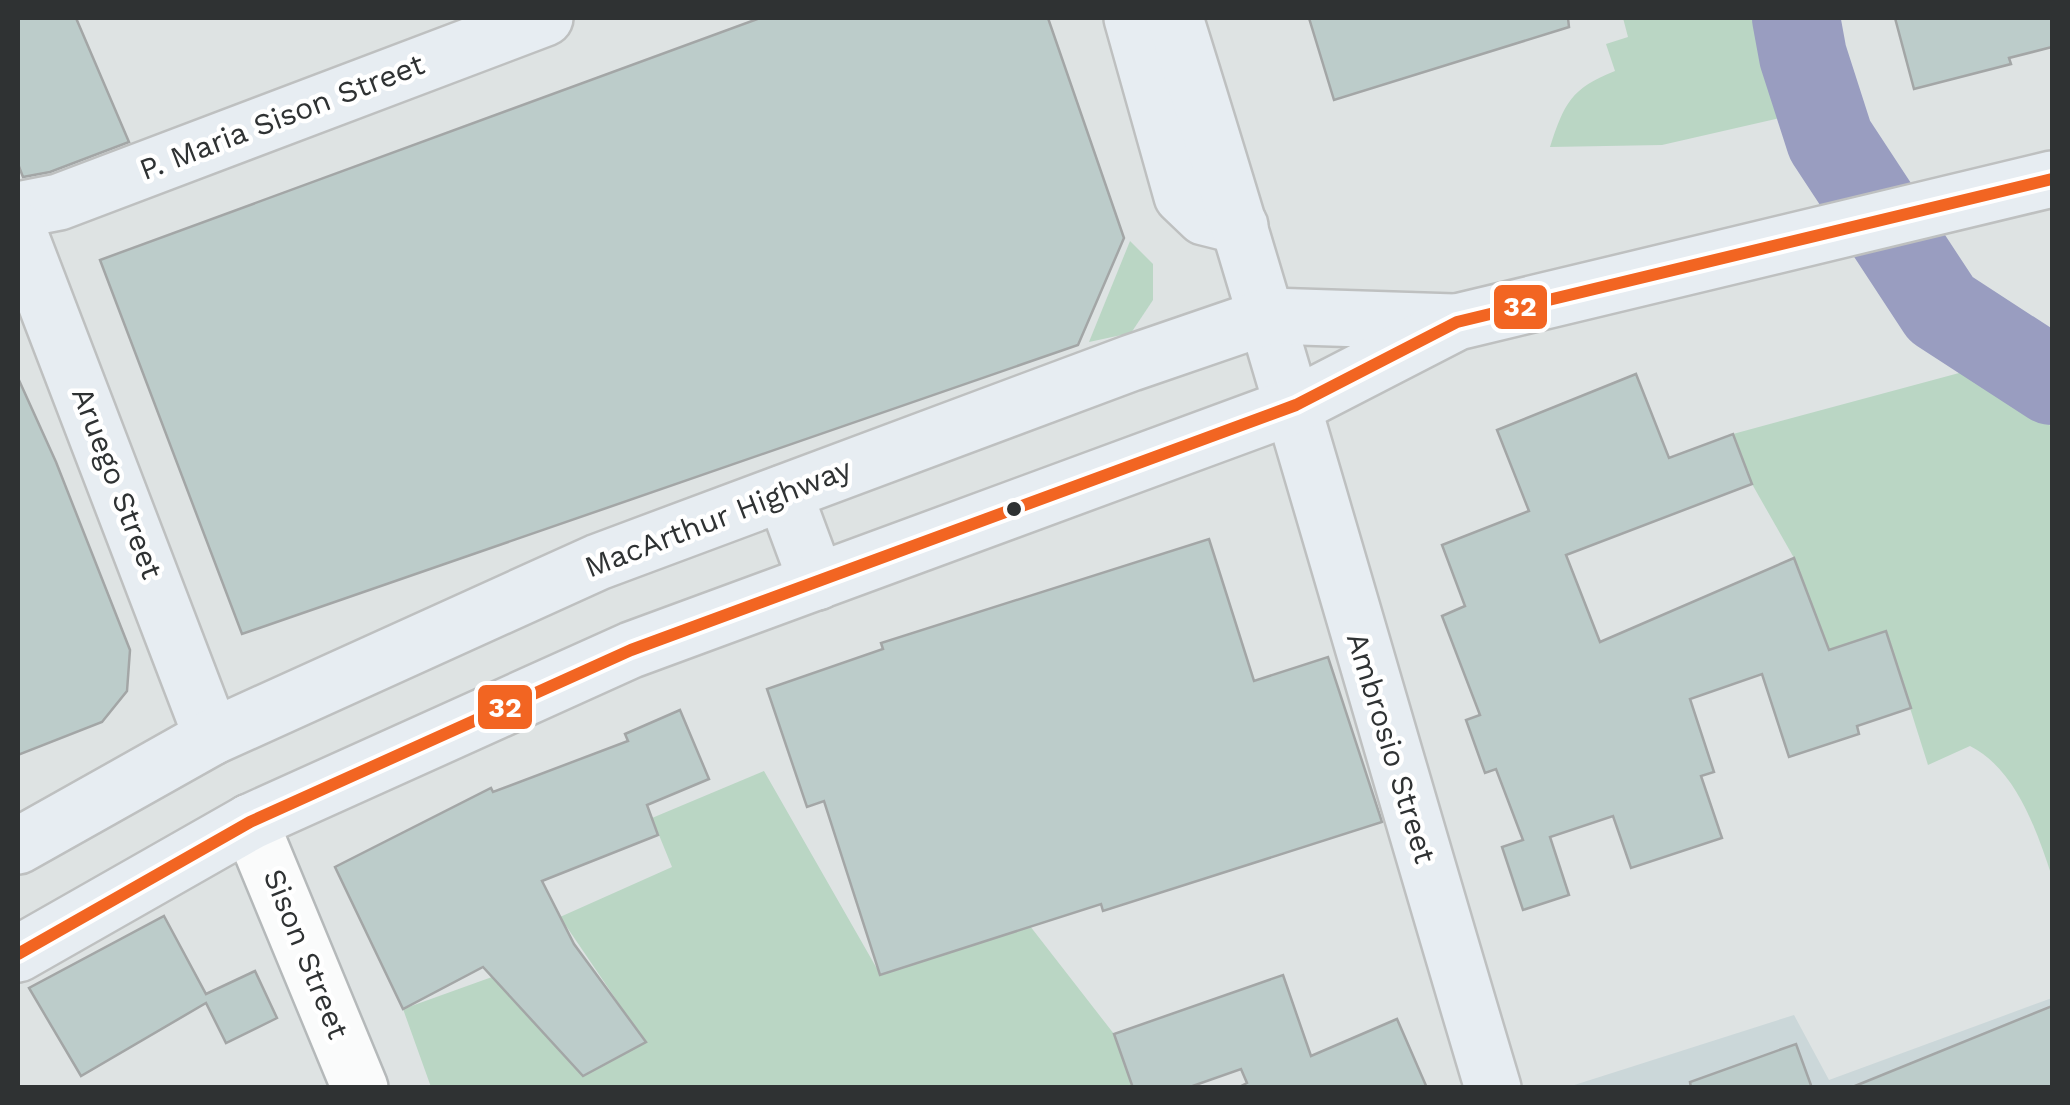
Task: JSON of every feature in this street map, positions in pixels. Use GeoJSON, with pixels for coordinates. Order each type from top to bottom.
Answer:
{"type":"FeatureCollection","features":[{"type":"Feature","properties":{"kind":"main road","name":"P. Maria Sison Street"},"geometry":{"type":"LineString","coordinates":[[18,210],[59,202],[545,18]]}},
{"type":"Feature","properties":{"kind":"main road"},"geometry":{"type":"LineString","coordinates":[[1132,18],[1182,196],[1204,216],[1240,226]]}},
{"type":"Feature","properties":{"kind":"main road","name":"Ambrosio Street"},"geometry":{"type":"LineString","coordinates":[[1176,18],[1296,406],[1346,597],[1493,1088]]}},
{"type":"Feature","properties":{"kind":"main road","name":"MacArthur Highway"},"geometry":{"type":"LineString","coordinates":[[18,954],[250,822],[632,650],[1296,406],[1456,322],[2052,180]]}},
{"type":"Feature","properties":{"kind":"main road","name":"Aruego Street"},"geometry":{"type":"LineString","coordinates":[[18,230],[212,737]]}},
{"type":"Feature","properties":{"kind":"main road","name":"MacArthur Highway"},"geometry":{"type":"LineString","coordinates":[[18,846],[212,737],[598,562],[784,492],[1268,316],[1456,322]]}},
{"type":"Feature","properties":{"kind":"main road"},"geometry":{"type":"LineString","coordinates":[[784,492],[816,582]]}},
{"type":"Feature","properties":{"kind":"street","name":"Sison Street"},"geometry":{"type":"LineString","coordinates":[[250,822],[360,1088]]}},
{"type":"Feature","properties":{"kind":"shaded area"},"geometry":{"type":"Polygon","coordinates":[[[2052,998],[2052,1087],[1565,1088],[1794,1015],[1829,1080],[2052,998]]]}},
{"type":"Feature","properties":{"kind":"green space"},"geometry":{"type":"Polygon","coordinates":[[[1623,18],[1782,18],[1806,112],[1662,145],[1550,147],[1571,99],[1588,84],[1615,71],[1606,44],[1628,37],[1623,18]]]}},
{"type":"Feature","properties":{"kind":"green space"},"geometry":{"type":"Polygon","coordinates":[[[1130,241],[1153,264],[1153,300],[1131,333],[1089,342],[1130,241]]]}},
{"type":"Feature","properties":{"kind":"green space"},"geometry":{"type":"Polygon","coordinates":[[[2026,355],[2052,432],[2052,877],[2023,803],[1986,756],[1970,746],[1928,765],[1886,632],[1830,651],[1794,558],[1752,484],[1733,434],[2026,355]]]}},
{"type":"Feature","properties":{"kind":"green space"},"geometry":{"type":"Polygon","coordinates":[[[764,771],[880,974],[1030,926],[1114,1034],[1133,1087],[431,1087],[403,1009],[492,977],[583,1076],[645,1042],[560,917],[672,867],[652,818],[764,771]]]}},
{"type":"Feature","properties":{"kind":"building"},"geometry":{"type":"Polygon","coordinates":[[[18,18],[76,18],[129,142],[50,172],[23,177],[18,164],[18,18]]]}},
{"type":"Feature","properties":{"kind":"building"},"geometry":{"type":"Polygon","coordinates":[[[760,18],[1048,18],[1124,238],[1078,345],[242,634],[100,260],[760,18]]]}},
{"type":"Feature","properties":{"kind":"building"},"geometry":{"type":"Polygon","coordinates":[[[1309,18],[1568,18],[1569,27],[1334,100],[1309,18]]]}},
{"type":"Feature","properties":{"kind":"building"},"geometry":{"type":"Polygon","coordinates":[[[1895,18],[2052,18],[2052,47],[2009,58],[2011,64],[1914,89],[1895,18]]]}},
{"type":"Feature","properties":{"kind":"building"},"geometry":{"type":"Polygon","coordinates":[[[1636,374],[1669,458],[1733,434],[1752,484],[1566,555],[1600,642],[1794,558],[1829,650],[1886,631],[1911,708],[1857,726],[1859,734],[1789,757],[1762,674],[1690,699],[1714,772],[1701,776],[1722,838],[1631,868],[1613,816],[1550,837],[1569,895],[1523,910],[1502,847],[1523,840],[1496,769],[1485,773],[1466,720],[1480,715],[1442,616],[1465,606],[1442,545],[1529,511],[1497,430],[1636,374]]]}},
{"type":"Feature","properties":{"kind":"building"},"geometry":{"type":"Polygon","coordinates":[[[18,378],[56,462],[130,650],[127,691],[102,722],[18,755],[18,378]]]}},
{"type":"Feature","properties":{"kind":"building"},"geometry":{"type":"Polygon","coordinates":[[[1209,539],[1254,681],[1328,657],[1382,822],[1103,911],[1101,904],[880,975],[824,801],[807,807],[767,689],[883,649],[881,643],[1209,539]]]}},
{"type":"Feature","properties":{"kind":"building"},"geometry":{"type":"Polygon","coordinates":[[[680,710],[709,779],[647,805],[658,835],[542,881],[574,944],[646,1042],[583,1076],[483,967],[403,1009],[335,867],[491,788],[493,792],[628,741],[625,734],[680,710]]]}},
{"type":"Feature","properties":{"kind":"building"},"geometry":{"type":"Polygon","coordinates":[[[164,916],[206,994],[255,971],[277,1018],[226,1043],[206,1003],[81,1076],[29,988],[164,916]]]}},
{"type":"Feature","properties":{"kind":"building"},"geometry":{"type":"Polygon","coordinates":[[[1283,975],[1311,1056],[1397,1019],[1427,1088],[1237,1088],[1247,1083],[1241,1069],[1187,1088],[1133,1088],[1114,1034],[1283,975]]]}},
{"type":"Feature","properties":{"kind":"building"},"geometry":{"type":"Polygon","coordinates":[[[2052,1006],[2052,1088],[1855,1086],[2052,1006]]]}},
{"type":"Feature","properties":{"kind":"building"},"geometry":{"type":"Polygon","coordinates":[[[1796,1044],[1812,1088],[1691,1088],[1690,1082],[1796,1044]]]}},
{"type":"Feature","properties":{"kind":"waterway"},"geometry":{"type":"LineString","coordinates":[[1796,18],[1803,56],[1830,140],[1941,309],[2052,381]]}},
{"type":"Feature","properties":{"kind":"transit line","name":"32"},"geometry":{"type":"LineString","coordinates":[[18,954],[250,822],[631,650],[1296,405],[1457,322],[2052,179]]}}]}
